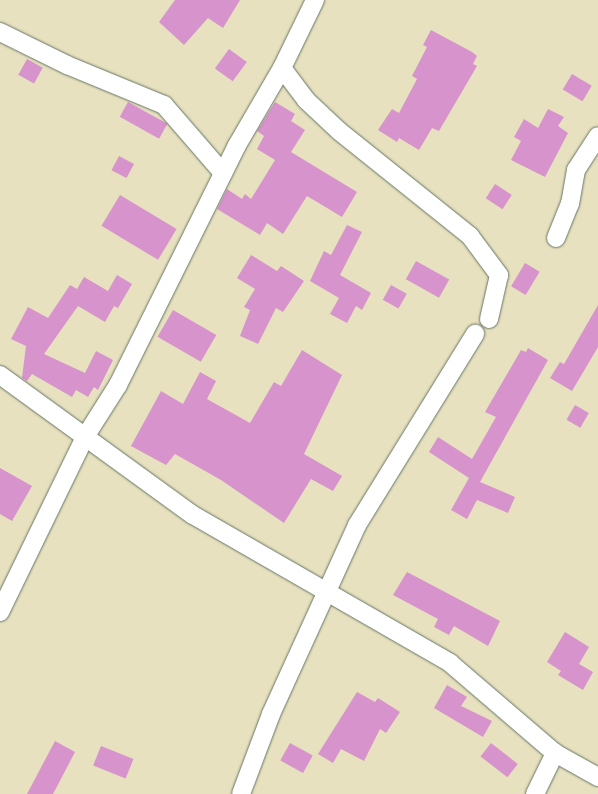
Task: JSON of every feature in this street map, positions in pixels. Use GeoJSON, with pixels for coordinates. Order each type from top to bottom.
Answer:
{"type":"FeatureCollection","features":[{"type":"Feature","properties":{"kind":"street"},"geometry":{"type":"LineString","coordinates":[[0,612],[86,437],[118,385],[223,173],[282,68],[315,0]]}},
{"type":"Feature","properties":{"kind":"street"},"geometry":{"type":"LineString","coordinates":[[0,32],[66,65],[164,105],[223,173]]}},
{"type":"Feature","properties":{"kind":"street"},"geometry":{"type":"LineString","coordinates":[[282,68],[306,100],[339,131],[470,236],[499,275],[489,319]]}},
{"type":"Feature","properties":{"kind":"street"},"geometry":{"type":"LineString","coordinates":[[556,238],[570,204],[576,170],[598,136]]}},
{"type":"Feature","properties":{"kind":"street"},"geometry":{"type":"LineString","coordinates":[[241,794],[271,714],[357,525],[475,334]]}},
{"type":"Feature","properties":{"kind":"street"},"geometry":{"type":"LineString","coordinates":[[0,375],[193,515],[450,663],[555,753],[598,777]]}},
{"type":"Feature","properties":{"kind":"street"},"geometry":{"type":"LineString","coordinates":[[534,794],[555,753]]}},
{"type":"Feature","properties":{"kind":"building"},"geometry":{"type":"Polygon","coordinates":[[[175,0],[240,0],[223,28],[208,18],[184,45],[159,22],[175,0]]]}},
{"type":"Feature","properties":{"kind":"building"},"geometry":{"type":"Polygon","coordinates":[[[431,30],[472,52],[477,56],[473,64],[477,66],[439,131],[432,128],[419,150],[399,138],[397,142],[378,130],[392,109],[399,113],[417,79],[412,76],[427,47],[423,45],[431,30]]]}},
{"type":"Feature","properties":{"kind":"building"},"geometry":{"type":"Polygon","coordinates":[[[229,49],[247,62],[233,81],[215,68],[229,49]]]}},
{"type":"Feature","properties":{"kind":"building"},"geometry":{"type":"Polygon","coordinates":[[[27,59],[43,68],[34,83],[18,75],[27,59]]]}},
{"type":"Feature","properties":{"kind":"building"},"geometry":{"type":"Polygon","coordinates":[[[572,74],[592,86],[582,101],[563,89],[572,74]]]}},
{"type":"Feature","properties":{"kind":"building"},"geometry":{"type":"Polygon","coordinates":[[[128,102],[167,124],[159,139],[120,117],[128,102]]]}},
{"type":"Feature","properties":{"kind":"building"},"geometry":{"type":"Polygon","coordinates":[[[275,102],[295,114],[291,121],[305,130],[291,152],[357,192],[342,217],[307,196],[283,234],[267,223],[260,235],[217,209],[227,189],[242,199],[245,194],[251,199],[275,160],[257,149],[264,136],[257,131],[275,102]]]}},
{"type":"Feature","properties":{"kind":"building"},"geometry":{"type":"Polygon","coordinates":[[[548,109],[564,117],[558,126],[568,133],[545,177],[511,160],[521,141],[514,137],[524,119],[538,128],[548,109]]]}},
{"type":"Feature","properties":{"kind":"building"},"geometry":{"type":"Polygon","coordinates":[[[119,156],[134,164],[126,178],[111,170],[119,156]]]}},
{"type":"Feature","properties":{"kind":"building"},"geometry":{"type":"Polygon","coordinates":[[[495,184],[512,195],[503,209],[486,198],[495,184]]]}},
{"type":"Feature","properties":{"kind":"building"},"geometry":{"type":"Polygon","coordinates":[[[120,195],[177,229],[158,260],[101,226],[120,195]]]}},
{"type":"Feature","properties":{"kind":"building"},"geometry":{"type":"Polygon","coordinates":[[[347,225],[362,232],[340,275],[371,293],[362,310],[356,306],[347,323],[330,314],[339,298],[310,281],[324,251],[331,255],[347,225]]]}},
{"type":"Feature","properties":{"kind":"building"},"geometry":{"type":"Polygon","coordinates":[[[251,255],[277,271],[281,266],[304,281],[283,312],[276,308],[258,344],[240,336],[250,310],[244,307],[255,289],[237,278],[251,255]]]}},
{"type":"Feature","properties":{"kind":"building"},"geometry":{"type":"Polygon","coordinates":[[[416,261],[449,279],[439,298],[406,279],[416,261]]]}},
{"type":"Feature","properties":{"kind":"building"},"geometry":{"type":"Polygon","coordinates":[[[525,263],[540,272],[526,295],[511,286],[525,263]]]}},
{"type":"Feature","properties":{"kind":"building"},"geometry":{"type":"Polygon","coordinates":[[[117,275],[132,284],[118,308],[114,306],[105,322],[78,306],[44,354],[85,373],[96,351],[113,360],[98,390],[94,387],[88,397],[76,390],[72,397],[32,374],[27,381],[22,378],[26,346],[11,339],[28,307],[48,318],[70,285],[77,289],[84,277],[108,291],[117,275]]]}},
{"type":"Feature","properties":{"kind":"building"},"geometry":{"type":"Polygon","coordinates":[[[391,285],[407,294],[399,309],[383,300],[391,285]]]}},
{"type":"Feature","properties":{"kind":"building"},"geometry":{"type":"Polygon","coordinates":[[[598,305],[598,347],[572,391],[550,378],[560,362],[564,364],[598,305]]]}},
{"type":"Feature","properties":{"kind":"building"},"geometry":{"type":"Polygon","coordinates":[[[173,310],[216,335],[201,362],[158,337],[173,310]]]}},
{"type":"Feature","properties":{"kind":"building"},"geometry":{"type":"Polygon","coordinates":[[[528,348],[548,360],[480,482],[515,497],[508,513],[477,500],[467,519],[451,510],[469,478],[429,452],[438,437],[472,459],[496,417],[485,412],[521,350],[526,352],[528,348]]]}},
{"type":"Feature","properties":{"kind":"building"},"geometry":{"type":"Polygon","coordinates":[[[302,350],[342,375],[304,454],[342,476],[333,491],[311,479],[284,523],[221,480],[175,454],[166,465],[131,446],[161,391],[183,404],[200,372],[216,381],[207,399],[250,423],[274,382],[281,386],[302,350]]]}},
{"type":"Feature","properties":{"kind":"building"},"geometry":{"type":"Polygon","coordinates":[[[575,405],[589,413],[580,428],[566,420],[575,405]]]}},
{"type":"Feature","properties":{"kind":"building"},"geometry":{"type":"Polygon","coordinates":[[[0,468],[32,486],[12,521],[0,514],[0,468]]]}},
{"type":"Feature","properties":{"kind":"building"},"geometry":{"type":"Polygon","coordinates":[[[407,572],[500,621],[488,646],[454,626],[449,635],[434,627],[438,619],[393,595],[407,572]]]}},
{"type":"Feature","properties":{"kind":"building"},"geometry":{"type":"Polygon","coordinates":[[[565,632],[589,647],[579,664],[593,672],[583,690],[558,675],[561,671],[547,662],[565,632]]]}},
{"type":"Feature","properties":{"kind":"building"},"geometry":{"type":"Polygon","coordinates":[[[447,685],[467,697],[461,706],[492,721],[483,737],[434,708],[447,685]]]}},
{"type":"Feature","properties":{"kind":"building"},"geometry":{"type":"Polygon","coordinates":[[[357,692],[375,702],[378,698],[400,712],[386,733],[380,729],[364,761],[341,749],[333,763],[318,754],[357,692]]]}},
{"type":"Feature","properties":{"kind":"building"},"geometry":{"type":"Polygon","coordinates":[[[55,741],[75,752],[53,794],[27,794],[55,741]]]}},
{"type":"Feature","properties":{"kind":"building"},"geometry":{"type":"Polygon","coordinates":[[[290,743],[313,756],[303,773],[280,760],[290,743]]]}},
{"type":"Feature","properties":{"kind":"building"},"geometry":{"type":"Polygon","coordinates":[[[491,743],[518,764],[507,777],[481,756],[491,743]]]}},
{"type":"Feature","properties":{"kind":"building"},"geometry":{"type":"Polygon","coordinates":[[[101,746],[133,759],[126,779],[93,765],[101,746]]]}}]}
